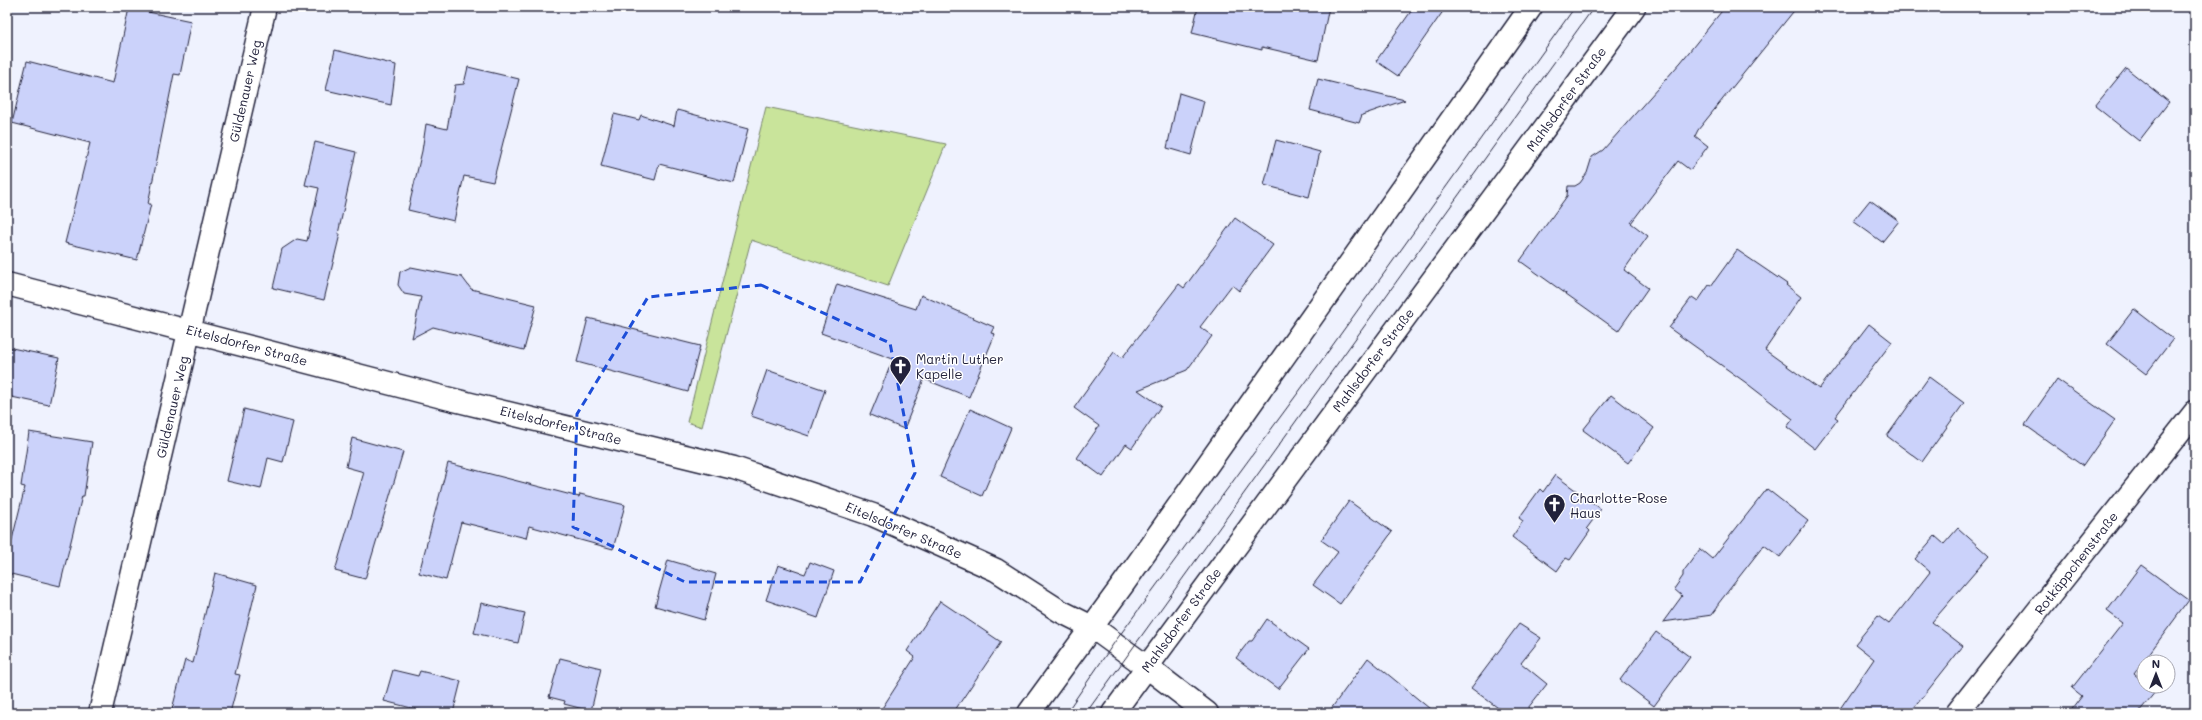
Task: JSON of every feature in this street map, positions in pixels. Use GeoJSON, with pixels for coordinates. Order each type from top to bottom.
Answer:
{"type":"FeatureCollection","features":[{"type":"Feature","properties":{"kind":"street","name":"Güldenauer Weg"},"geometry":{"type":"LineString","coordinates":[[100,713],[265,7]]}},
{"type":"Feature","properties":{"kind":"street"},"geometry":{"type":"LineString","coordinates":[[1029,713],[1092,627],[1531,7]]}},
{"type":"Feature","properties":{"kind":"street","name":"Mahlsdorfer Straße"},"geometry":{"type":"LineString","coordinates":[[1113,713],[1634,7]]}},
{"type":"Feature","properties":{"kind":"street","name":"Eitelsdorfer Straße"},"geometry":{"type":"LineString","coordinates":[[7,284],[190,330],[446,398],[734,468],[873,515],[996,570],[1060,611],[1092,627],[1207,713]]}},
{"type":"Feature","properties":{"kind":"street","name":"Rotkäppchenstraße"},"geometry":{"type":"LineString","coordinates":[[1957,713],[2195,412]]}},
{"type":"Feature","properties":{"kind":"highlighted area"},"geometry":{"type":"Polygon","coordinates":[[[761,285],[890,343],[915,473],[860,582],[685,582],[573,527],[577,414],[648,297],[761,285]]]}},
{"type":"Feature","properties":{"kind":"green space"},"geometry":{"type":"Polygon","coordinates":[[[766,107],[946,144],[888,286],[751,240],[702,427],[687,422],[766,107]]]}},
{"type":"Feature","properties":{"kind":"building"},"geometry":{"type":"Polygon","coordinates":[[[1198,7],[1329,7],[1318,60],[1262,47],[1262,50],[1192,33],[1198,7]]]}},
{"type":"Feature","properties":{"kind":"building"},"geometry":{"type":"Polygon","coordinates":[[[1414,7],[1446,7],[1398,76],[1376,61],[1414,7]]]}},
{"type":"Feature","properties":{"kind":"building"},"geometry":{"type":"Polygon","coordinates":[[[1725,7],[1797,7],[1698,130],[1695,136],[1708,146],[1690,170],[1678,161],[1631,223],[1648,236],[1624,270],[1648,288],[1618,331],[1520,261],[1567,196],[1568,186],[1575,186],[1580,183],[1587,173],[1592,157],[1603,150],[1681,62],[1725,7]]]}},
{"type":"Feature","properties":{"kind":"building"},"geometry":{"type":"Polygon","coordinates":[[[129,8],[191,21],[180,75],[174,74],[148,204],[151,204],[137,260],[65,243],[90,143],[12,123],[27,61],[113,83],[129,8]]]}},
{"type":"Feature","properties":{"kind":"building"},"geometry":{"type":"Polygon","coordinates":[[[335,50],[396,65],[391,105],[326,90],[335,50]]]}},
{"type":"Feature","properties":{"kind":"building"},"geometry":{"type":"Polygon","coordinates":[[[468,67],[519,79],[493,182],[464,176],[454,221],[408,210],[422,151],[426,124],[447,129],[455,85],[464,84],[468,67]]]}},
{"type":"Feature","properties":{"kind":"building"},"geometry":{"type":"Polygon","coordinates":[[[2126,68],[2169,102],[2139,141],[2095,106],[2126,68]]]}},
{"type":"Feature","properties":{"kind":"building"},"geometry":{"type":"Polygon","coordinates":[[[1318,79],[1405,100],[1362,115],[1359,123],[1310,110],[1318,79]]]}},
{"type":"Feature","properties":{"kind":"building"},"geometry":{"type":"Polygon","coordinates":[[[1179,93],[1204,101],[1191,155],[1167,148],[1179,93]]]}},
{"type":"Feature","properties":{"kind":"building"},"geometry":{"type":"Polygon","coordinates":[[[677,110],[748,129],[734,183],[659,164],[655,180],[601,166],[614,114],[639,120],[641,115],[674,126],[677,110]]]}},
{"type":"Feature","properties":{"kind":"building"},"geometry":{"type":"Polygon","coordinates":[[[1276,140],[1320,152],[1309,197],[1264,185],[1276,140]]]}},
{"type":"Feature","properties":{"kind":"building"},"geometry":{"type":"Polygon","coordinates":[[[315,142],[356,152],[338,234],[340,234],[324,300],[273,288],[282,249],[297,239],[307,241],[319,188],[305,185],[315,142]]]}},
{"type":"Feature","properties":{"kind":"building"},"geometry":{"type":"Polygon","coordinates":[[[1870,200],[1899,221],[1882,242],[1853,221],[1870,200]]]}},
{"type":"Feature","properties":{"kind":"building"},"geometry":{"type":"Polygon","coordinates":[[[1235,218],[1273,245],[1239,291],[1232,285],[1200,327],[1212,336],[1187,370],[1138,390],[1161,406],[1132,448],[1126,444],[1103,477],[1077,458],[1099,426],[1074,408],[1114,352],[1122,358],[1179,284],[1184,288],[1235,218]]]}},
{"type":"Feature","properties":{"kind":"building"},"geometry":{"type":"Polygon","coordinates":[[[1737,250],[1787,284],[1786,285],[1801,297],[1765,350],[1819,389],[1869,324],[1892,342],[1835,417],[1838,419],[1815,449],[1787,427],[1793,419],[1745,382],[1669,328],[1692,297],[1698,301],[1709,285],[1711,286],[1737,250]]]}},
{"type":"Feature","properties":{"kind":"building"},"geometry":{"type":"Polygon","coordinates":[[[411,267],[462,277],[471,289],[536,305],[524,350],[433,327],[412,338],[421,297],[404,294],[398,285],[400,272],[411,267]]]}},
{"type":"Feature","properties":{"kind":"building"},"geometry":{"type":"Polygon","coordinates":[[[837,284],[916,309],[921,295],[994,327],[991,333],[995,334],[969,397],[924,379],[904,429],[870,415],[893,359],[821,333],[837,284]]]}},
{"type":"Feature","properties":{"kind":"building"},"geometry":{"type":"Polygon","coordinates":[[[2134,309],[2173,339],[2146,374],[2107,344],[2134,309]]]}},
{"type":"Feature","properties":{"kind":"building"},"geometry":{"type":"Polygon","coordinates":[[[588,318],[700,346],[688,392],[577,362],[588,318]]]}},
{"type":"Feature","properties":{"kind":"building"},"geometry":{"type":"Polygon","coordinates":[[[7,347],[59,358],[49,405],[7,396],[7,347]]]}},
{"type":"Feature","properties":{"kind":"building"},"geometry":{"type":"Polygon","coordinates":[[[767,370],[825,390],[809,436],[751,416],[767,370]]]}},
{"type":"Feature","properties":{"kind":"building"},"geometry":{"type":"Polygon","coordinates":[[[1929,377],[1964,403],[1922,462],[1887,436],[1929,377]]]}},
{"type":"Feature","properties":{"kind":"building"},"geometry":{"type":"Polygon","coordinates":[[[2057,379],[2115,420],[2083,466],[2025,425],[2057,379]]]}},
{"type":"Feature","properties":{"kind":"building"},"geometry":{"type":"Polygon","coordinates":[[[1611,395],[1654,428],[1628,463],[1583,430],[1611,395]]]}},
{"type":"Feature","properties":{"kind":"building"},"geometry":{"type":"Polygon","coordinates":[[[244,409],[293,422],[283,462],[268,458],[261,489],[227,481],[244,409]]]}},
{"type":"Feature","properties":{"kind":"building"},"geometry":{"type":"Polygon","coordinates":[[[970,409],[1011,428],[982,496],[940,477],[970,409]]]}},
{"type":"Feature","properties":{"kind":"building"},"geometry":{"type":"Polygon","coordinates":[[[29,432],[92,442],[84,496],[82,496],[60,586],[7,573],[7,560],[25,487],[21,486],[29,432]]]}},
{"type":"Feature","properties":{"kind":"building"},"geometry":{"type":"Polygon","coordinates":[[[352,438],[403,452],[365,579],[335,571],[364,472],[346,467],[352,438]]]}},
{"type":"Feature","properties":{"kind":"building"},"geometry":{"type":"Polygon","coordinates":[[[448,463],[579,497],[580,494],[625,505],[613,549],[529,526],[526,538],[461,522],[446,580],[419,573],[448,463]]]}},
{"type":"Feature","properties":{"kind":"building","name":"Charlotte-Rose Haus"},"geometry":{"type":"Polygon","coordinates":[[[1555,475],[1601,509],[1587,528],[1590,531],[1570,560],[1566,558],[1557,571],[1512,537],[1523,521],[1519,518],[1540,489],[1543,492],[1555,475]]]}},
{"type":"Feature","properties":{"kind":"building"},"geometry":{"type":"Polygon","coordinates":[[[1767,489],[1808,521],[1780,557],[1764,545],[1718,604],[1718,607],[1712,615],[1663,622],[1682,596],[1674,589],[1683,576],[1683,572],[1700,549],[1712,559],[1767,489]]]}},
{"type":"Feature","properties":{"kind":"building"},"geometry":{"type":"Polygon","coordinates":[[[1349,501],[1392,532],[1340,604],[1313,585],[1338,552],[1321,540],[1349,501]]]}},
{"type":"Feature","properties":{"kind":"building"},"geometry":{"type":"Polygon","coordinates":[[[1958,528],[1989,556],[1932,622],[1963,646],[1910,713],[1837,713],[1874,659],[1855,644],[1878,616],[1889,624],[1930,572],[1915,559],[1935,536],[1944,544],[1958,528]]]}},
{"type":"Feature","properties":{"kind":"building"},"geometry":{"type":"Polygon","coordinates":[[[668,560],[716,574],[704,620],[655,606],[668,560]]]}},
{"type":"Feature","properties":{"kind":"building"},"geometry":{"type":"Polygon","coordinates":[[[810,562],[834,571],[818,618],[766,600],[778,565],[805,574],[810,562]]]}},
{"type":"Feature","properties":{"kind":"building"},"geometry":{"type":"Polygon","coordinates":[[[2141,565],[2189,600],[2149,654],[2136,654],[2136,671],[2134,674],[2136,676],[2136,694],[2154,694],[2138,713],[2069,713],[2082,696],[2072,688],[2123,623],[2107,611],[2141,565]]]}},
{"type":"Feature","properties":{"kind":"building"},"geometry":{"type":"Polygon","coordinates":[[[215,573],[257,585],[235,674],[240,675],[230,713],[171,713],[185,660],[193,663],[215,573]]]}},
{"type":"Feature","properties":{"kind":"building"},"geometry":{"type":"Polygon","coordinates":[[[940,601],[1001,642],[953,713],[879,713],[915,657],[907,651],[940,601]]]}},
{"type":"Feature","properties":{"kind":"building"},"geometry":{"type":"Polygon","coordinates":[[[481,603],[525,613],[518,643],[474,633],[481,603]]]}},
{"type":"Feature","properties":{"kind":"building"},"geometry":{"type":"Polygon","coordinates":[[[1267,619],[1309,649],[1278,689],[1236,658],[1249,641],[1252,641],[1267,619]]]}},
{"type":"Feature","properties":{"kind":"building"},"geometry":{"type":"Polygon","coordinates":[[[1519,624],[1541,638],[1521,663],[1547,684],[1524,713],[1505,713],[1471,688],[1519,624]]]}},
{"type":"Feature","properties":{"kind":"building"},"geometry":{"type":"Polygon","coordinates":[[[1656,632],[1690,657],[1654,706],[1620,680],[1656,632]]]}},
{"type":"Feature","properties":{"kind":"building"},"geometry":{"type":"Polygon","coordinates":[[[560,658],[601,668],[591,711],[564,704],[565,701],[549,697],[560,658]]]}},
{"type":"Feature","properties":{"kind":"building"},"geometry":{"type":"Polygon","coordinates":[[[1368,658],[1435,713],[1328,713],[1368,658]]]}},
{"type":"Feature","properties":{"kind":"building"},"geometry":{"type":"Polygon","coordinates":[[[393,670],[418,676],[420,671],[461,681],[453,713],[431,713],[384,701],[393,670]]]}},
{"type":"Feature","properties":{"kind":"tram line"},"geometry":{"type":"LineString","coordinates":[[1066,713],[1114,643],[1317,367],[1575,7]]}},
{"type":"Feature","properties":{"kind":"tram line"},"geometry":{"type":"LineString","coordinates":[[1086,713],[1594,7]]}},
{"type":"Feature","properties":{"kind":"place","name":"Martin Luther Kapelle"},"geometry":{"type":"Point","coordinates":[901,386]}},
{"type":"Feature","properties":{"kind":"place","name":"Charlotte-Rose Haus"},"geometry":{"type":"Point","coordinates":[1555,524]}}]}
